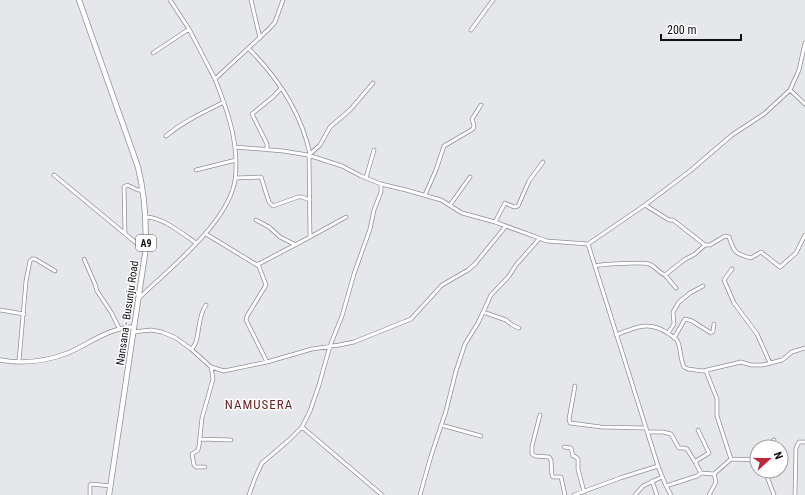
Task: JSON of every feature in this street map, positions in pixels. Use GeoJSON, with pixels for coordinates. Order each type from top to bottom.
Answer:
{"type":"FeatureCollection","features":[{"type":"Feature","properties":{"kind":"main road","name":"Nansana - Busunju Road"},"geometry":{"type":"LineString","coordinates":[[79,0],[132,147],[143,190],[146,217],[145,248],[139,298],[109,495]]}},
{"type":"Feature","properties":{"kind":"street"},"geometry":{"type":"LineString","coordinates":[[139,298],[206,234],[226,207],[234,188],[236,178],[236,147],[231,121],[224,102],[215,79],[189,28],[170,0]]}},
{"type":"Feature","properties":{"kind":"street"},"geometry":{"type":"LineString","coordinates":[[251,0],[260,38]]}},
{"type":"Feature","properties":{"kind":"street"},"geometry":{"type":"LineString","coordinates":[[215,79],[249,49],[275,22],[283,0]]}},
{"type":"Feature","properties":{"kind":"street"},"geometry":{"type":"LineString","coordinates":[[472,30],[493,0]]}},
{"type":"Feature","properties":{"kind":"street"},"geometry":{"type":"LineString","coordinates":[[153,54],[189,28]]}},
{"type":"Feature","properties":{"kind":"street"},"geometry":{"type":"LineString","coordinates":[[236,147],[309,155],[342,166],[381,184],[441,200],[462,213],[496,222],[547,241],[588,244],[645,205],[690,171],[732,136],[764,114],[790,90],[799,70],[805,42]]}},
{"type":"Feature","properties":{"kind":"street"},"geometry":{"type":"LineString","coordinates":[[249,49],[261,61],[281,88],[296,112],[305,134],[309,155],[310,237]]}},
{"type":"Feature","properties":{"kind":"street"},"geometry":{"type":"LineString","coordinates":[[309,155],[320,145],[330,127],[350,110],[373,83]]}},
{"type":"Feature","properties":{"kind":"street"},"geometry":{"type":"LineString","coordinates":[[267,150],[267,144],[252,114],[274,96],[281,88]]}},
{"type":"Feature","properties":{"kind":"street"},"geometry":{"type":"LineString","coordinates":[[790,90],[805,104]]}},
{"type":"Feature","properties":{"kind":"street"},"geometry":{"type":"LineString","coordinates":[[166,136],[178,126],[224,102]]}},
{"type":"Feature","properties":{"kind":"street"},"geometry":{"type":"LineString","coordinates":[[425,195],[436,170],[444,146],[473,129],[474,126],[472,119],[481,105]]}},
{"type":"Feature","properties":{"kind":"street"},"geometry":{"type":"LineString","coordinates":[[366,178],[374,150]]}},
{"type":"Feature","properties":{"kind":"street"},"geometry":{"type":"LineString","coordinates":[[196,170],[236,160]]}},
{"type":"Feature","properties":{"kind":"street"},"geometry":{"type":"LineString","coordinates":[[496,222],[505,203],[514,207],[518,206],[529,181],[542,162]]}},
{"type":"Feature","properties":{"kind":"street"},"geometry":{"type":"LineString","coordinates":[[54,175],[145,248]]}},
{"type":"Feature","properties":{"kind":"street"},"geometry":{"type":"LineString","coordinates":[[236,178],[261,177],[269,202],[273,206],[298,197],[310,200]]}},
{"type":"Feature","properties":{"kind":"street"},"geometry":{"type":"LineString","coordinates":[[450,206],[470,177]]}},
{"type":"Feature","properties":{"kind":"street"},"geometry":{"type":"LineString","coordinates":[[249,495],[262,464],[302,427],[310,411],[330,346],[342,316],[354,274],[370,229],[374,210],[381,192],[381,184]]}},
{"type":"Feature","properties":{"kind":"street"},"geometry":{"type":"LineString","coordinates":[[125,233],[124,187],[127,185],[138,190],[143,190]]}},
{"type":"Feature","properties":{"kind":"street"},"geometry":{"type":"LineString","coordinates":[[645,205],[669,220],[677,223],[705,245]]}},
{"type":"Feature","properties":{"kind":"street"},"geometry":{"type":"LineString","coordinates":[[146,217],[152,217],[178,230],[196,243]]}},
{"type":"Feature","properties":{"kind":"street"},"geometry":{"type":"LineString","coordinates":[[206,234],[255,264],[258,264],[346,217]]}},
{"type":"Feature","properties":{"kind":"street"},"geometry":{"type":"LineString","coordinates":[[256,220],[269,227],[280,237],[296,245]]}},
{"type":"Feature","properties":{"kind":"street"},"geometry":{"type":"LineString","coordinates":[[0,360],[35,361],[62,355],[119,328],[162,332],[176,338],[192,349],[211,367],[224,371],[267,362],[303,351],[354,342],[411,319],[442,285],[468,270],[475,264],[506,226]]}},
{"type":"Feature","properties":{"kind":"street"},"geometry":{"type":"LineString","coordinates":[[665,275],[705,245],[710,245],[725,236],[729,237],[733,249],[738,254],[751,258],[761,252],[780,267],[796,253],[805,235]]}},
{"type":"Feature","properties":{"kind":"street"},"geometry":{"type":"LineString","coordinates":[[420,495],[431,456],[450,400],[456,371],[466,344],[491,295],[509,276],[516,265],[539,238]]}},
{"type":"Feature","properties":{"kind":"street"},"geometry":{"type":"LineString","coordinates":[[588,244],[658,466],[671,495]]}},
{"type":"Feature","properties":{"kind":"street"},"geometry":{"type":"LineString","coordinates":[[19,361],[26,281],[30,261],[35,259],[55,271]]}},
{"type":"Feature","properties":{"kind":"street"},"geometry":{"type":"LineString","coordinates":[[84,259],[97,291],[111,312],[119,328]]}},
{"type":"Feature","properties":{"kind":"street"},"geometry":{"type":"LineString","coordinates":[[258,264],[266,285],[246,320],[267,362]]}},
{"type":"Feature","properties":{"kind":"street"},"geometry":{"type":"LineString","coordinates":[[595,266],[599,264],[649,264],[665,275],[676,288]]}},
{"type":"Feature","properties":{"kind":"street"},"geometry":{"type":"LineString","coordinates":[[732,269],[724,280],[734,303],[757,334],[770,363]]}},
{"type":"Feature","properties":{"kind":"street"},"geometry":{"type":"LineString","coordinates":[[668,333],[674,324],[673,312],[679,302],[690,293],[703,286]]}},
{"type":"Feature","properties":{"kind":"street"},"geometry":{"type":"LineString","coordinates":[[192,349],[198,337],[198,322],[206,305]]}},
{"type":"Feature","properties":{"kind":"street"},"geometry":{"type":"LineString","coordinates":[[0,310],[24,314]]}},
{"type":"Feature","properties":{"kind":"street"},"geometry":{"type":"LineString","coordinates":[[483,312],[506,320],[519,328]]}},
{"type":"Feature","properties":{"kind":"street"},"geometry":{"type":"LineString","coordinates":[[674,338],[686,319],[711,333],[713,331],[714,324]]}},
{"type":"Feature","properties":{"kind":"street"},"geometry":{"type":"LineString","coordinates":[[616,335],[647,325],[658,328],[674,338],[678,343],[682,364],[686,368],[694,370],[706,370],[741,362],[757,365],[770,363],[782,360],[792,352],[805,348]]}},
{"type":"Feature","properties":{"kind":"street"},"geometry":{"type":"LineString","coordinates":[[206,468],[198,468],[194,465],[192,454],[198,450],[202,418],[213,379],[211,367]]}},
{"type":"Feature","properties":{"kind":"street"},"geometry":{"type":"LineString","coordinates":[[706,370],[716,399],[717,416],[731,459]]}},
{"type":"Feature","properties":{"kind":"street"},"geometry":{"type":"LineString","coordinates":[[575,386],[569,419],[570,423],[601,427],[646,428]]}},
{"type":"Feature","properties":{"kind":"street"},"geometry":{"type":"LineString","coordinates":[[540,415],[532,446],[532,454],[535,456],[549,457],[551,460],[552,475],[553,477],[561,477],[565,495]]}},
{"type":"Feature","properties":{"kind":"street"},"geometry":{"type":"LineString","coordinates":[[442,425],[481,436]]}},
{"type":"Feature","properties":{"kind":"street"},"geometry":{"type":"LineString","coordinates":[[302,427],[382,495]]}},
{"type":"Feature","properties":{"kind":"street"},"geometry":{"type":"LineString","coordinates":[[695,462],[709,453],[698,430]]}},
{"type":"Feature","properties":{"kind":"street"},"geometry":{"type":"LineString","coordinates":[[647,432],[663,432],[671,435],[679,448],[687,449],[701,473]]}},
{"type":"Feature","properties":{"kind":"street"},"geometry":{"type":"LineString","coordinates":[[200,439],[231,440]]}},
{"type":"Feature","properties":{"kind":"street"},"geometry":{"type":"LineString","coordinates":[[794,495],[796,448],[799,442],[805,442]]}},
{"type":"Feature","properties":{"kind":"street"},"geometry":{"type":"LineString","coordinates":[[564,447],[571,448],[573,456],[576,456],[578,460],[578,469],[583,493]]}},
{"type":"Feature","properties":{"kind":"street"},"geometry":{"type":"LineString","coordinates":[[666,486],[697,476],[701,473],[714,474],[731,459],[749,460]]}},
{"type":"Feature","properties":{"kind":"street"},"geometry":{"type":"LineString","coordinates":[[574,495],[658,466]]}},
{"type":"Feature","properties":{"kind":"street"},"geometry":{"type":"LineString","coordinates":[[709,495],[716,482],[714,474]]}},
{"type":"Feature","properties":{"kind":"street"},"geometry":{"type":"LineString","coordinates":[[634,495],[643,486],[662,477]]}},
{"type":"Feature","properties":{"kind":"street"},"geometry":{"type":"LineString","coordinates":[[768,479],[774,495]]}},
{"type":"Feature","properties":{"kind":"street"},"geometry":{"type":"LineString","coordinates":[[652,481],[656,495]]}},
{"type":"Feature","properties":{"kind":"street"},"geometry":{"type":"LineString","coordinates":[[90,495],[91,484],[111,486]]}},
{"type":"Feature","properties":{"kind":"district","name":"NAMUSERA"},"geometry":{"type":"Point","coordinates":[259,404]}}]}
